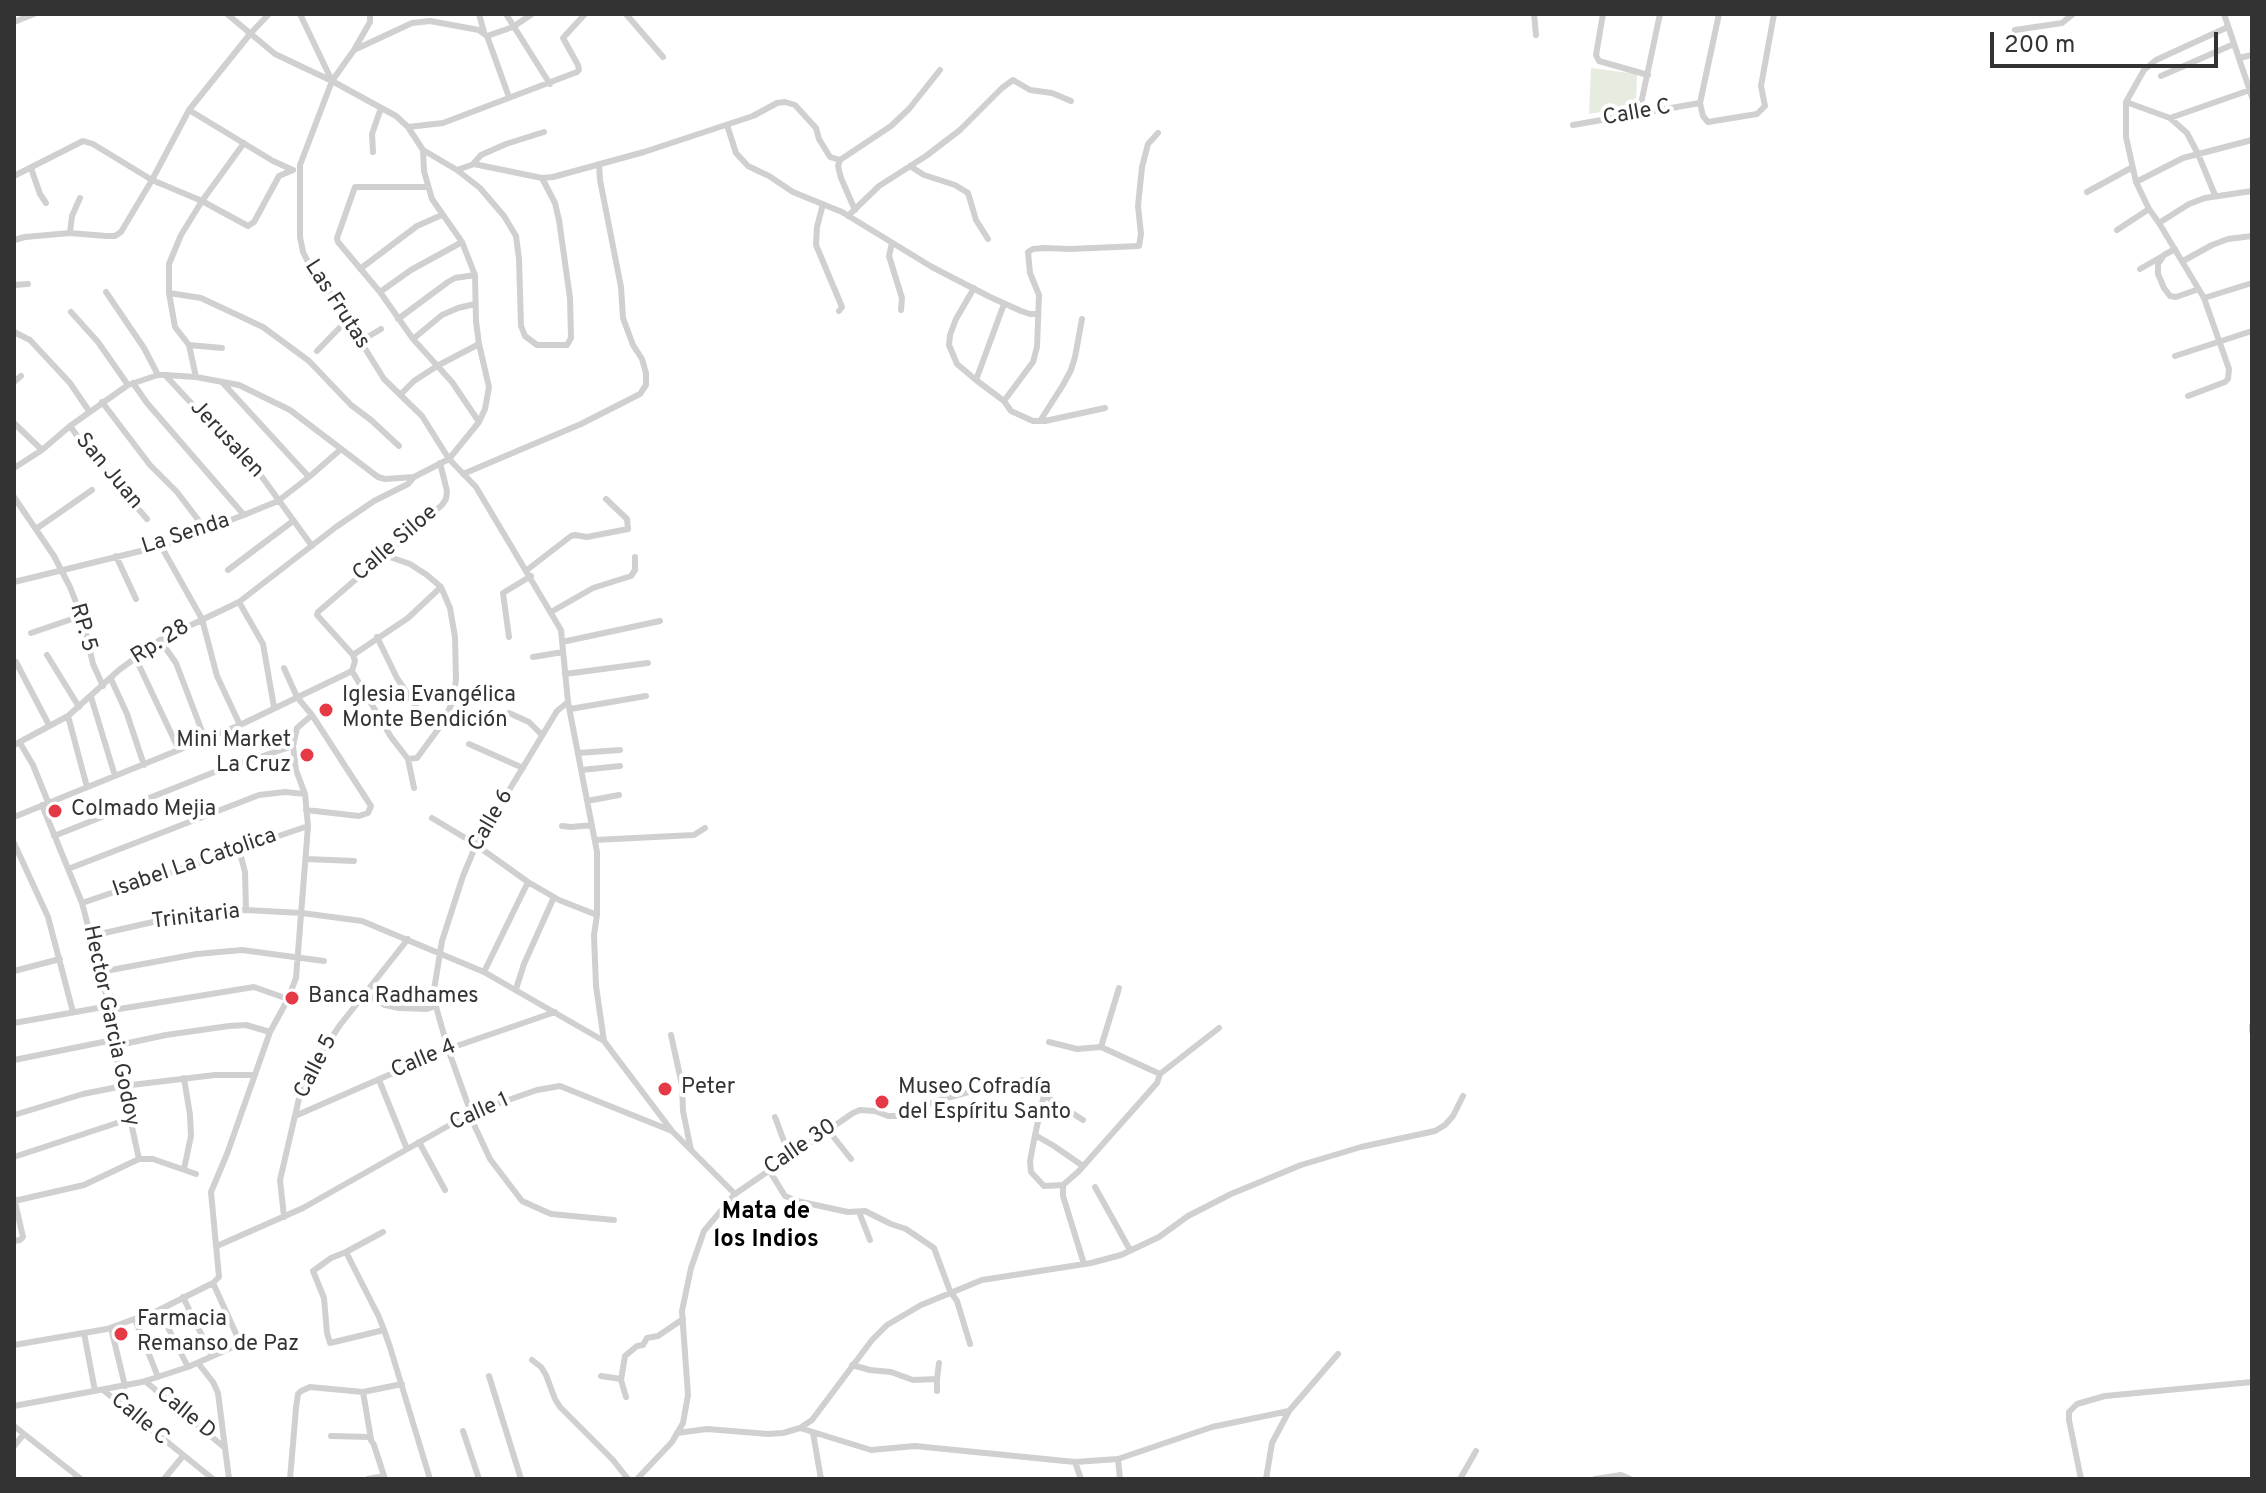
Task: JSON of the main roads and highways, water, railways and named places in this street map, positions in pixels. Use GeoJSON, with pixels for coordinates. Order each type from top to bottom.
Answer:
{"type":"FeatureCollection","features":[{"type":"Feature","properties":{"kind":"place","name":"Iglesia Evangélica Monte Bendición"},"geometry":{"type":"Point","coordinates":[326,710]}},
{"type":"Feature","properties":{"kind":"place","name":"Mini Market La Cruz"},"geometry":{"type":"Point","coordinates":[307,755]}},
{"type":"Feature","properties":{"kind":"place","name":"Colmado Mejia"},"geometry":{"type":"Point","coordinates":[55,811]}},
{"type":"Feature","properties":{"kind":"place","name":"Banca Radhames"},"geometry":{"type":"Point","coordinates":[292,998]}},
{"type":"Feature","properties":{"kind":"place","name":"Peter"},"geometry":{"type":"Point","coordinates":[665,1089]}},
{"type":"Feature","properties":{"kind":"place","name":"Museo Cofradía del Espíritu Santo"},"geometry":{"type":"Point","coordinates":[882,1102]}},
{"type":"Feature","properties":{"kind":"place","name":"Farmacia Remanso de Paz"},"geometry":{"type":"Point","coordinates":[121,1334]}},
{"type":"Feature","properties":{"kind":"district","name":"Mata de los Indios"},"geometry":{"type":"Point","coordinates":[766,1227]}}]}
